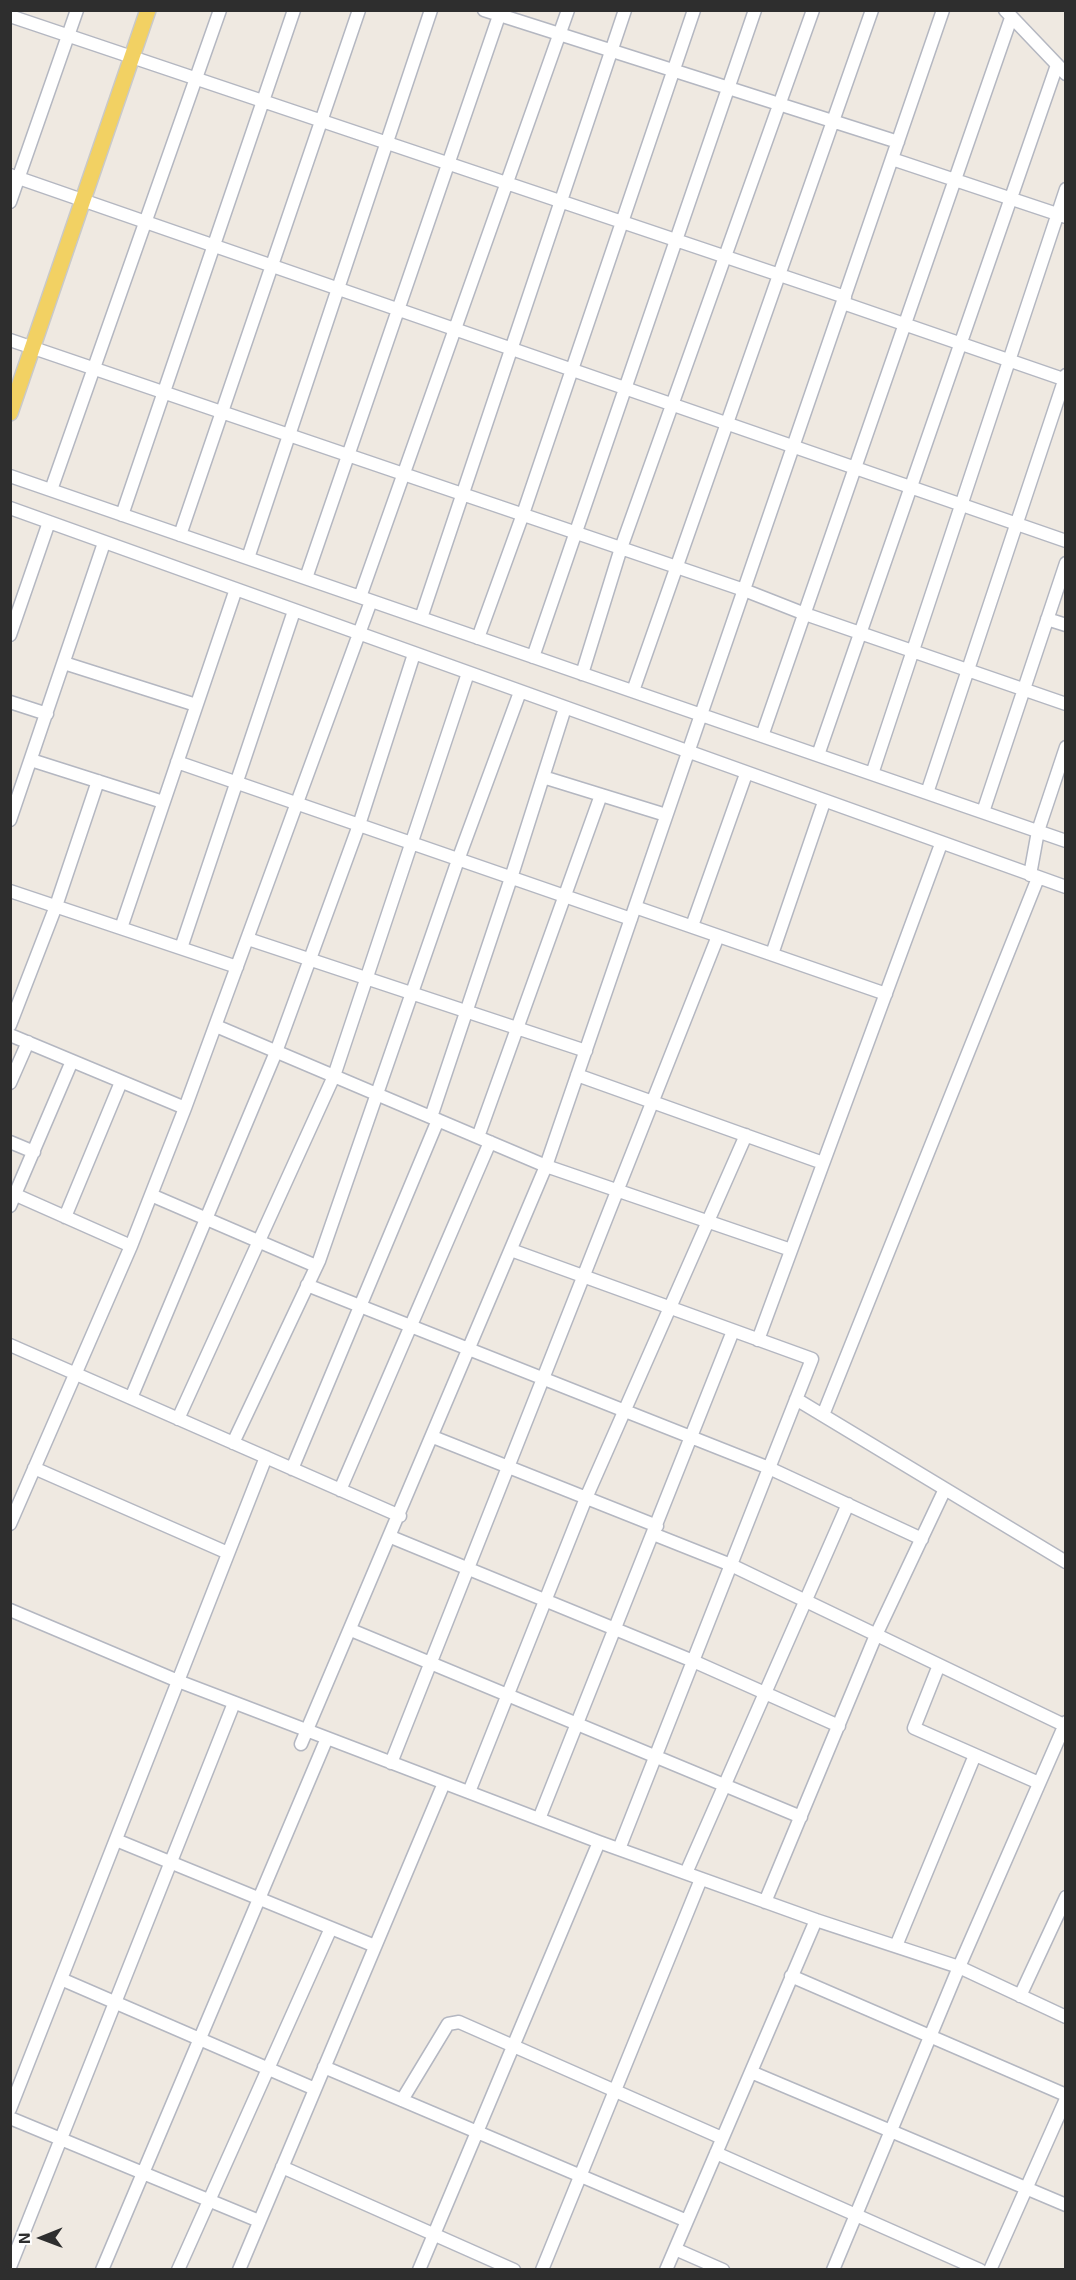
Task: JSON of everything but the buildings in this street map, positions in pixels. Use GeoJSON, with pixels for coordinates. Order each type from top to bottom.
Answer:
{"type":"FeatureCollection","features":[{"type":"Feature","properties":{"kind":"main road"},"geometry":{"type":"LineString","coordinates":[[10,413],[148,10]]}},
{"type":"Feature","properties":{"kind":"street"},"geometry":{"type":"LineString","coordinates":[[10,202],[15,176],[77,10]]}},
{"type":"Feature","properties":{"kind":"street"},"geometry":{"type":"LineString","coordinates":[[51,490],[220,10]]}},
{"type":"Feature","properties":{"kind":"street"},"geometry":{"type":"LineString","coordinates":[[122,514],[294,10]]}},
{"type":"Feature","properties":{"kind":"street"},"geometry":{"type":"LineString","coordinates":[[180,535],[358,10]]}},
{"type":"Feature","properties":{"kind":"street"},"geometry":{"type":"LineString","coordinates":[[248,558],[431,10]]}},
{"type":"Feature","properties":{"kind":"street"},"geometry":{"type":"LineString","coordinates":[[484,10],[500,13],[560,35],[898,142]]}},
{"type":"Feature","properties":{"kind":"street"},"geometry":{"type":"LineString","coordinates":[[10,1524],[131,1246],[298,804],[360,634],[366,599],[404,474],[568,10]]}},
{"type":"Feature","properties":{"kind":"street"},"geometry":{"type":"LineString","coordinates":[[421,618],[625,10]]}},
{"type":"Feature","properties":{"kind":"street"},"geometry":{"type":"LineString","coordinates":[[477,638],[523,514],[694,10]]}},
{"type":"Feature","properties":{"kind":"street"},"geometry":{"type":"LineString","coordinates":[[532,657],[755,10]]}},
{"type":"Feature","properties":{"kind":"street"},"geometry":{"type":"LineString","coordinates":[[582,674],[621,548],[813,10]]}},
{"type":"Feature","properties":{"kind":"street"},"geometry":{"type":"LineString","coordinates":[[633,691],[872,10]]}},
{"type":"Feature","properties":{"kind":"street"},"geometry":{"type":"LineString","coordinates":[[301,1744],[400,1516],[546,1166],[942,11]]}},
{"type":"Feature","properties":{"kind":"street"},"geometry":{"type":"LineString","coordinates":[[306,578],[500,13]]}},
{"type":"Feature","properties":{"kind":"street"},"geometry":{"type":"LineString","coordinates":[[762,736],[955,180],[1008,14],[1061,69],[1011,199],[818,755]]}},
{"type":"Feature","properties":{"kind":"street"},"geometry":{"type":"LineString","coordinates":[[13,18],[779,275],[905,325],[1065,378],[927,793]]}},
{"type":"Feature","properties":{"kind":"street"},"geometry":{"type":"LineString","coordinates":[[892,159],[1061,216]]}},
{"type":"Feature","properties":{"kind":"street"},"geometry":{"type":"LineString","coordinates":[[15,176],[1065,541]]}},
{"type":"Feature","properties":{"kind":"street"},"geometry":{"type":"LineString","coordinates":[[872,774],[1009,361],[1061,216],[1065,189]]}},
{"type":"Feature","properties":{"kind":"street"},"geometry":{"type":"LineString","coordinates":[[10,340],[576,532],[1065,704]]}},
{"type":"Feature","properties":{"kind":"street"},"geometry":{"type":"LineString","coordinates":[[10,476],[1065,841]]}},
{"type":"Feature","properties":{"kind":"street"},"geometry":{"type":"LineString","coordinates":[[10,508],[1065,887]]}},
{"type":"Feature","properties":{"kind":"street"},"geometry":{"type":"LineString","coordinates":[[10,635],[49,522]]}},
{"type":"Feature","properties":{"kind":"street"},"geometry":{"type":"LineString","coordinates":[[10,820],[104,543]]}},
{"type":"Feature","properties":{"kind":"street"},"geometry":{"type":"LineString","coordinates":[[983,813],[1065,563]]}},
{"type":"Feature","properties":{"kind":"street"},"geometry":{"type":"LineString","coordinates":[[121,928],[236,590]]}},
{"type":"Feature","properties":{"kind":"street"},"geometry":{"type":"LineString","coordinates":[[181,948],[294,611]]}},
{"type":"Feature","properties":{"kind":"street"},"geometry":{"type":"LineString","coordinates":[[1047,619],[1065,625]]}},
{"type":"Feature","properties":{"kind":"street"},"geometry":{"type":"LineString","coordinates":[[131,1398],[276,1052],[358,825],[414,654]]}},
{"type":"Feature","properties":{"kind":"street"},"geometry":{"type":"LineString","coordinates":[[64,663],[196,705]]}},
{"type":"Feature","properties":{"kind":"street"},"geometry":{"type":"LineString","coordinates":[[178,1419],[334,1076],[468,673]]}},
{"type":"Feature","properties":{"kind":"street"},"geometry":{"type":"LineString","coordinates":[[233,1443],[316,1266],[378,1095],[458,860],[520,692]]}},
{"type":"Feature","properties":{"kind":"street"},"geometry":{"type":"LineString","coordinates":[[10,702],[47,714]]}},
{"type":"Feature","properties":{"kind":"street"},"geometry":{"type":"LineString","coordinates":[[292,1469],[360,1306],[434,1118],[466,1011],[565,708]]}},
{"type":"Feature","properties":{"kind":"street"},"geometry":{"type":"LineString","coordinates":[[823,1415],[1034,876],[1038,831],[1065,747]]}},
{"type":"Feature","properties":{"kind":"street"},"geometry":{"type":"LineString","coordinates":[[31,760],[163,802]]}},
{"type":"Feature","properties":{"kind":"street"},"geometry":{"type":"LineString","coordinates":[[177,762],[631,919]]}},
{"type":"Feature","properties":{"kind":"street"},"geometry":{"type":"LineString","coordinates":[[692,926],[746,774]]}},
{"type":"Feature","properties":{"kind":"street"},"geometry":{"type":"LineString","coordinates":[[543,777],[666,815]]}},
{"type":"Feature","properties":{"kind":"street"},"geometry":{"type":"LineString","coordinates":[[10,1025],[56,906],[98,781]]}},
{"type":"Feature","properties":{"kind":"street"},"geometry":{"type":"LineString","coordinates":[[340,1490],[411,1326],[484,1139],[516,1028],[562,896],[601,795]]}},
{"type":"Feature","properties":{"kind":"street"},"geometry":{"type":"LineString","coordinates":[[772,954],[824,802]]}},
{"type":"Feature","properties":{"kind":"street"},"geometry":{"type":"LineString","coordinates":[[758,1340],[941,844]]}},
{"type":"Feature","properties":{"kind":"street"},"geometry":{"type":"LineString","coordinates":[[10,891],[237,967]]}},
{"type":"Feature","properties":{"kind":"street"},"geometry":{"type":"LineString","coordinates":[[635,907],[885,994]]}},
{"type":"Feature","properties":{"kind":"street"},"geometry":{"type":"LineString","coordinates":[[391,1762],[718,936]]}},
{"type":"Feature","properties":{"kind":"street"},"geometry":{"type":"LineString","coordinates":[[248,939],[586,1051]]}},
{"type":"Feature","properties":{"kind":"street"},"geometry":{"type":"LineString","coordinates":[[216,1026],[546,1166],[791,1250]]}},
{"type":"Feature","properties":{"kind":"street"},"geometry":{"type":"LineString","coordinates":[[10,1035],[185,1108]]}},
{"type":"Feature","properties":{"kind":"street"},"geometry":{"type":"LineString","coordinates":[[10,1083],[28,1042]]}},
{"type":"Feature","properties":{"kind":"street"},"geometry":{"type":"LineString","coordinates":[[72,1060],[13,1201],[65,1217],[131,1246]]}},
{"type":"Feature","properties":{"kind":"street"},"geometry":{"type":"LineString","coordinates":[[577,1075],[823,1163]]}},
{"type":"Feature","properties":{"kind":"street"},"geometry":{"type":"LineString","coordinates":[[65,1217],[122,1082]]}},
{"type":"Feature","properties":{"kind":"street"},"geometry":{"type":"LineString","coordinates":[[469,1792],[586,1498],[746,1135]]}},
{"type":"Feature","properties":{"kind":"street"},"geometry":{"type":"LineString","coordinates":[[10,1142],[34,1152]]}},
{"type":"Feature","properties":{"kind":"street"},"geometry":{"type":"LineString","coordinates":[[151,1195],[316,1266]]}},
{"type":"Feature","properties":{"kind":"street"},"geometry":{"type":"LineString","coordinates":[[511,1250],[812,1359],[619,1849]]}},
{"type":"Feature","properties":{"kind":"street"},"geometry":{"type":"LineString","coordinates":[[307,1285],[692,1436],[769,1468],[922,1539]]}},
{"type":"Feature","properties":{"kind":"street"},"geometry":{"type":"LineString","coordinates":[[539,1819],[733,1330]]}},
{"type":"Feature","properties":{"kind":"street"},"geometry":{"type":"LineString","coordinates":[[10,1345],[400,1516]]}},
{"type":"Feature","properties":{"kind":"street"},"geometry":{"type":"LineString","coordinates":[[796,1399],[1065,1562]]}},
{"type":"Feature","properties":{"kind":"street"},"geometry":{"type":"LineString","coordinates":[[433,1437],[586,1498],[1065,1724],[959,1967],[833,2270]]}},
{"type":"Feature","properties":{"kind":"street"},"geometry":{"type":"LineString","coordinates":[[10,2109],[266,1457]]}},
{"type":"Feature","properties":{"kind":"street"},"geometry":{"type":"LineString","coordinates":[[34,1468],[228,1553]]}},
{"type":"Feature","properties":{"kind":"street"},"geometry":{"type":"LineString","coordinates":[[765,1902],[876,1635],[945,1489]]}},
{"type":"Feature","properties":{"kind":"street"},"geometry":{"type":"LineString","coordinates":[[686,1873],[848,1504]]}},
{"type":"Feature","properties":{"kind":"street"},"geometry":{"type":"LineString","coordinates":[[391,1537],[693,1661],[838,1726]]}},
{"type":"Feature","properties":{"kind":"street"},"geometry":{"type":"LineString","coordinates":[[10,1610],[178,1681],[599,1842],[816,1920],[959,1967],[1065,2017]]}},
{"type":"Feature","properties":{"kind":"street"},"geometry":{"type":"LineString","coordinates":[[351,1630],[801,1817]]}},
{"type":"Feature","properties":{"kind":"street"},"geometry":{"type":"LineString","coordinates":[[939,1665],[914,1728],[1039,1783]]}},
{"type":"Feature","properties":{"kind":"street"},"geometry":{"type":"LineString","coordinates":[[10,2267],[234,1703]]}},
{"type":"Feature","properties":{"kind":"street"},"geometry":{"type":"LineString","coordinates":[[102,2270],[327,1738]]}},
{"type":"Feature","properties":{"kind":"street"},"geometry":{"type":"LineString","coordinates":[[896,1946],[975,1755]]}},
{"type":"Feature","properties":{"kind":"street"},"geometry":{"type":"LineString","coordinates":[[239,2270],[444,1783]]}},
{"type":"Feature","properties":{"kind":"street"},"geometry":{"type":"LineString","coordinates":[[116,1840],[375,1946]]}},
{"type":"Feature","properties":{"kind":"street"},"geometry":{"type":"LineString","coordinates":[[419,2270],[599,1842]]}},
{"type":"Feature","properties":{"kind":"street"},"geometry":{"type":"LineString","coordinates":[[542,2270],[701,1879]]}},
{"type":"Feature","properties":{"kind":"street"},"geometry":{"type":"LineString","coordinates":[[1020,1996],[1065,1897]]}},
{"type":"Feature","properties":{"kind":"street"},"geometry":{"type":"LineString","coordinates":[[666,2270],[816,1920]]}},
{"type":"Feature","properties":{"kind":"street"},"geometry":{"type":"LineString","coordinates":[[178,2270],[331,1928]]}},
{"type":"Feature","properties":{"kind":"street"},"geometry":{"type":"LineString","coordinates":[[791,1976],[1065,2095]]}},
{"type":"Feature","properties":{"kind":"street"},"geometry":{"type":"LineString","coordinates":[[62,1979],[315,2089]]}},
{"type":"Feature","properties":{"kind":"street"},"geometry":{"type":"LineString","coordinates":[[402,2100],[448,2024],[454,2021],[514,2045],[723,2138]]}},
{"type":"Feature","properties":{"kind":"street"},"geometry":{"type":"LineString","coordinates":[[324,2067],[687,2221]]}},
{"type":"Feature","properties":{"kind":"street"},"geometry":{"type":"LineString","coordinates":[[751,2072],[1065,2205]]}},
{"type":"Feature","properties":{"kind":"street"},"geometry":{"type":"LineString","coordinates":[[990,2270],[1065,2099]]}},
{"type":"Feature","properties":{"kind":"street"},"geometry":{"type":"LineString","coordinates":[[10,2118],[259,2221]]}},
{"type":"Feature","properties":{"kind":"street"},"geometry":{"type":"LineString","coordinates":[[716,2153],[980,2270]]}},
{"type":"Feature","properties":{"kind":"street"},"geometry":{"type":"LineString","coordinates":[[282,2167],[514,2270]]}},
{"type":"Feature","properties":{"kind":"street"},"geometry":{"type":"LineString","coordinates":[[675,2249],[723,2270]]}}]}
